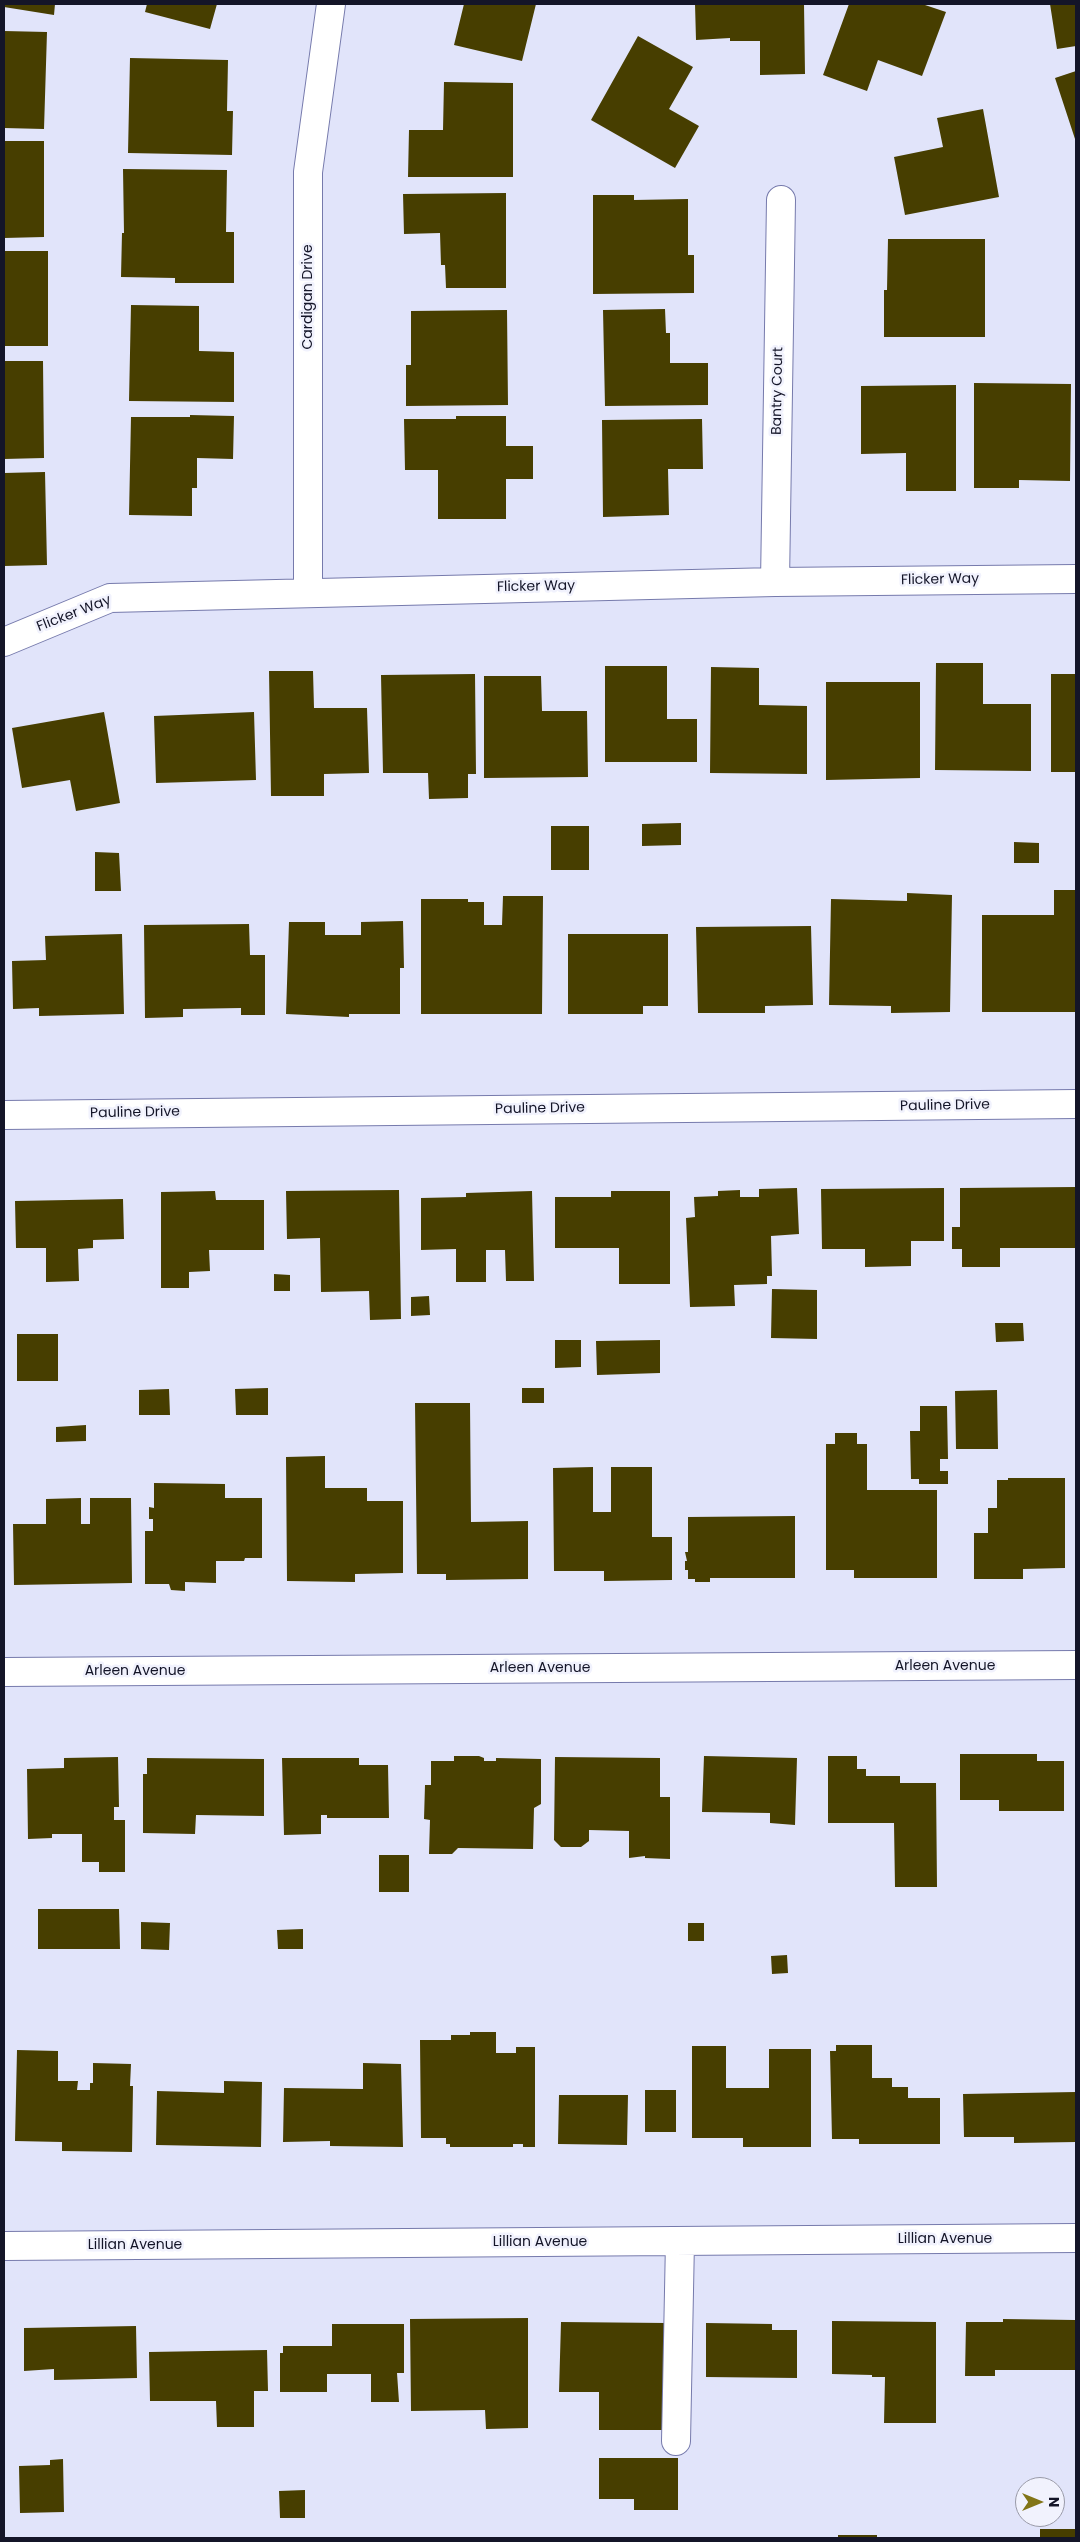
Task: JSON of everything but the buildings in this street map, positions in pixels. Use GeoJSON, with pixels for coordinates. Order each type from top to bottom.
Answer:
{"type":"FeatureCollection","features":[{"type":"Feature","properties":{"kind":"street","name":"Cardigan Drive"},"geometry":{"type":"LineString","coordinates":[[308,591],[308,172],[331,4]]}},
{"type":"Feature","properties":{"kind":"street","name":"Bantry Court"},"geometry":{"type":"LineString","coordinates":[[776,582],[781,200]]}},
{"type":"Feature","properties":{"kind":"street","name":"Flicker Way"},"geometry":{"type":"LineString","coordinates":[[4,642],[110,598],[308,591],[776,582],[1076,579]]}},
{"type":"Feature","properties":{"kind":"street","name":"Pauline Drive"},"geometry":{"type":"LineString","coordinates":[[4,1114],[1076,1104]]}},
{"type":"Feature","properties":{"kind":"street","name":"Arleen Avenue"},"geometry":{"type":"LineString","coordinates":[[4,1672],[1076,1665]]}},
{"type":"Feature","properties":{"kind":"street","name":"Lillian Avenue"},"geometry":{"type":"LineString","coordinates":[[4,2246],[1076,2238]]}},
{"type":"Feature","properties":{"kind":"street"},"geometry":{"type":"LineString","coordinates":[[676,2441],[680,2240]]}}]}
